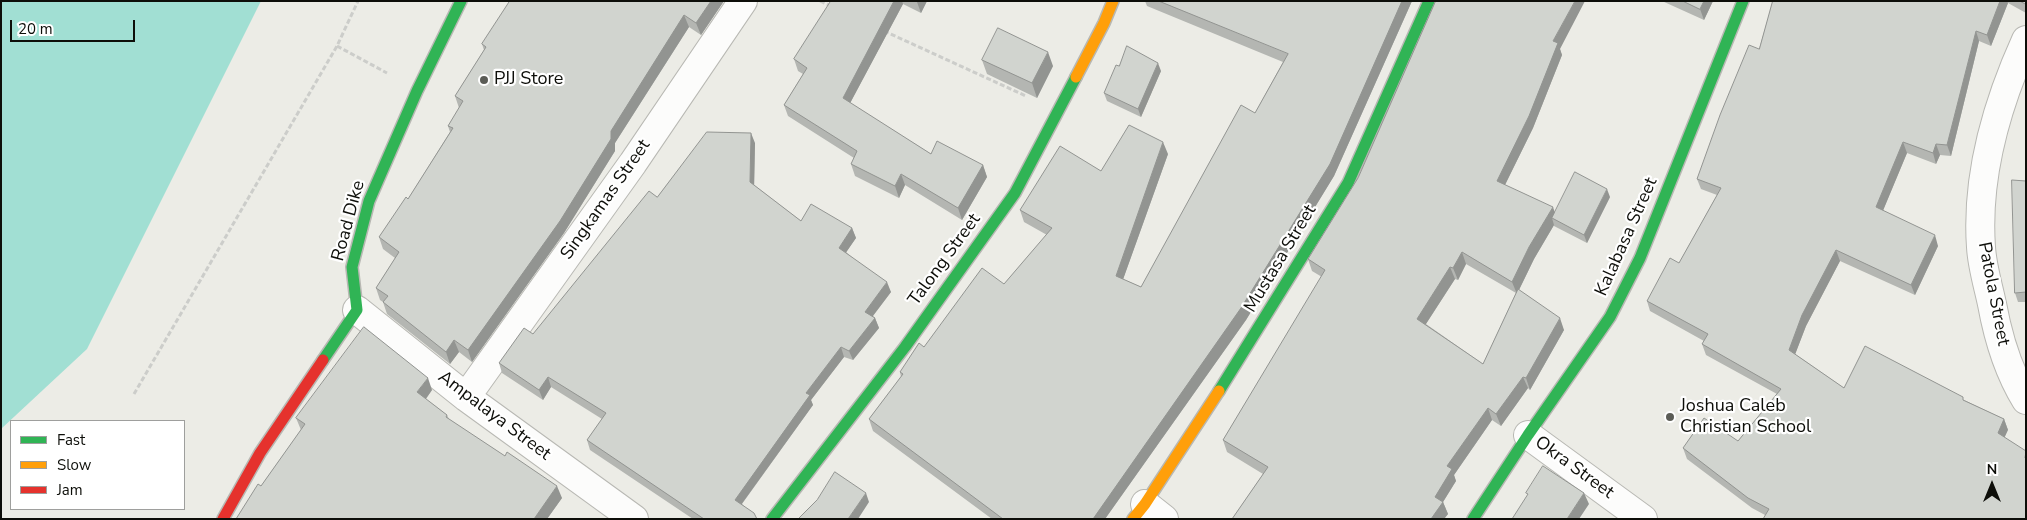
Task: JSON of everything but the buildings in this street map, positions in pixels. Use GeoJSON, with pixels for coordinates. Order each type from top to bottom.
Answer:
{"type":"FeatureCollection","features":[{"type":"Feature","properties":{"kind":"street","name":"Road Dike"},"geometry":{"type":"LineString","coordinates":[[357,310],[352,267],[369,201],[417,91],[461,1]]}},
{"type":"Feature","properties":{"kind":"street","name":"Singkamas Street"},"geometry":{"type":"LineString","coordinates":[[466,397],[627,171],[743,1]]}},
{"type":"Feature","properties":{"kind":"street","name":"Talong Street"},"geometry":{"type":"LineString","coordinates":[[772,519],[905,347],[1015,193],[1114,1]]}},
{"type":"Feature","properties":{"kind":"street","name":"Mustasa Street"},"geometry":{"type":"LineString","coordinates":[[1147,514],[1348,183],[1429,1]]}},
{"type":"Feature","properties":{"kind":"street","name":"Kalabasa Street"},"geometry":{"type":"LineString","coordinates":[[1473,519],[1528,435],[1610,318],[1640,258],[1743,1]]}},
{"type":"Feature","properties":{"kind":"street","name":"Patola Street"},"geometry":{"type":"LineString","coordinates":[[2026,40],[2012,70],[1989,149],[1981,202],[1981,248],[1998,338],[2026,400]]}},
{"type":"Feature","properties":{"kind":"street","name":"Ampalaya Street"},"geometry":{"type":"LineString","coordinates":[[357,310],[466,397],[634,519]]}},
{"type":"Feature","properties":{"kind":"street"},"geometry":{"type":"LineString","coordinates":[[223,519],[260,453],[357,310]]}},
{"type":"Feature","properties":{"kind":"street","name":"Okra Street"},"geometry":{"type":"LineString","coordinates":[[1528,435],[1644,519]]}},
{"type":"Feature","properties":{"kind":"path"},"geometry":{"type":"LineString","coordinates":[[134,394],[337,46],[358,1]]}},
{"type":"Feature","properties":{"kind":"path"},"geometry":{"type":"LineString","coordinates":[[820,1],[838,9]]}},
{"type":"Feature","properties":{"kind":"path"},"geometry":{"type":"LineString","coordinates":[[882,30],[1058,111]]}},
{"type":"Feature","properties":{"kind":"path"},"geometry":{"type":"LineString","coordinates":[[337,46],[388,74]]}},
{"type":"Feature","properties":{"kind":"water"},"geometry":{"type":"Polygon","coordinates":[[[1,1],[261,1],[87,349],[1,429],[1,1]]]}},
{"type":"Feature","properties":{"kind":"traffic: fast"},"geometry":{"type":"LineString","coordinates":[[323,360],[357,310],[352,267],[369,201],[417,91],[461,1]]}},
{"type":"Feature","properties":{"kind":"traffic: fast"},"geometry":{"type":"LineString","coordinates":[[1219,391],[1348,183],[1429,1]]}},
{"type":"Feature","properties":{"kind":"traffic: fast"},"geometry":{"type":"LineString","coordinates":[[1473,519],[1528,435],[1610,317],[1640,258],[1743,1]]}},
{"type":"Feature","properties":{"kind":"traffic: fast"},"geometry":{"type":"LineString","coordinates":[[772,519],[905,347],[1015,193],[1076,77]]}},
{"type":"Feature","properties":{"kind":"traffic: slow"},"geometry":{"type":"LineString","coordinates":[[1076,77],[1104,23],[1113,1]]}},
{"type":"Feature","properties":{"kind":"traffic: slow"},"geometry":{"type":"LineString","coordinates":[[1133,519],[1145,504],[1219,391]]}},
{"type":"Feature","properties":{"kind":"traffic: jam"},"geometry":{"type":"LineString","coordinates":[[223,519],[260,453],[323,360]]}},
{"type":"Feature","properties":{"kind":"place","name":"PJJ Store"},"geometry":{"type":"Point","coordinates":[484,80]}},
{"type":"Feature","properties":{"kind":"place","name":"Joshua Caleb Christian School"},"geometry":{"type":"Point","coordinates":[1670,417]}}]}
